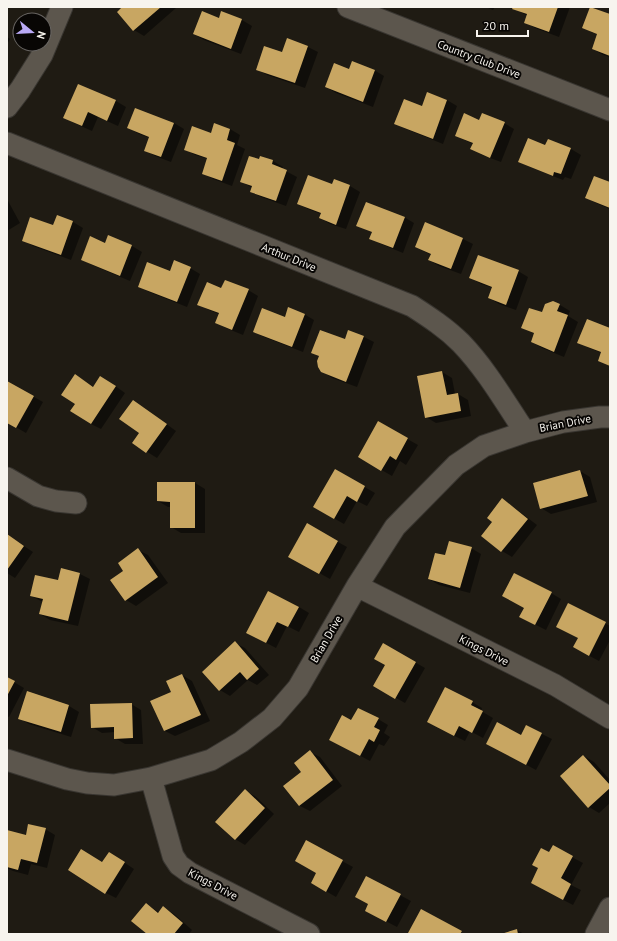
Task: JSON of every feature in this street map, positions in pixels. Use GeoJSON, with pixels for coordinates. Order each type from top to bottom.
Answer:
{"type":"FeatureCollection","features":[{"type":"Feature","properties":{"kind":"street"},"geometry":{"type":"LineString","coordinates":[[7,107],[20,90],[42,55],[62,7]]}},
{"type":"Feature","properties":{"kind":"street","name":"Country Club Drive"},"geometry":{"type":"LineString","coordinates":[[348,7],[610,110]]}},
{"type":"Feature","properties":{"kind":"street","name":"Arthur Drive"},"geometry":{"type":"LineString","coordinates":[[7,143],[412,306],[439,323],[460,342],[482,367],[525,432]]}},
{"type":"Feature","properties":{"kind":"street","name":"Brian Drive"},"geometry":{"type":"LineString","coordinates":[[7,760],[67,779],[87,783],[114,785],[151,778],[211,760],[241,742],[272,718],[298,688],[357,586],[395,527],[456,465],[484,446],[525,432],[563,422],[600,416],[610,417]]}},
{"type":"Feature","properties":{"kind":"street"},"geometry":{"type":"LineString","coordinates":[[7,478],[38,496],[56,501],[76,503]]}},
{"type":"Feature","properties":{"kind":"street","name":"Kings Drive"},"geometry":{"type":"LineString","coordinates":[[357,586],[555,685],[610,718]]}},
{"type":"Feature","properties":{"kind":"street","name":"Kings Drive"},"geometry":{"type":"LineString","coordinates":[[151,778],[173,856],[179,865],[190,873],[309,934]]}},
{"type":"Feature","properties":{"kind":"street"},"geometry":{"type":"LineString","coordinates":[[596,934],[610,908]]}},
{"type":"Feature","properties":{"kind":"building"},"geometry":{"type":"Polygon","coordinates":[[[122,7],[161,7],[133,31],[117,12],[122,7]]]}},
{"type":"Feature","properties":{"kind":"building"},"geometry":{"type":"Polygon","coordinates":[[[513,7],[558,7],[549,32],[524,23],[527,14],[512,9],[513,7]]]}},
{"type":"Feature","properties":{"kind":"building"},"geometry":{"type":"Polygon","coordinates":[[[590,7],[610,14],[610,56],[592,49],[597,34],[582,28],[590,7]]]}},
{"type":"Feature","properties":{"kind":"building"},"geometry":{"type":"Polygon","coordinates":[[[202,11],[219,18],[221,11],[242,19],[231,49],[193,34],[202,11]]]}},
{"type":"Feature","properties":{"kind":"building"},"geometry":{"type":"Polygon","coordinates":[[[287,38],[308,46],[295,83],[256,70],[264,46],[282,52],[287,38]]]}},
{"type":"Feature","properties":{"kind":"building"},"geometry":{"type":"Polygon","coordinates":[[[352,61],[375,70],[363,102],[325,87],[334,63],[349,69],[352,61]]]}},
{"type":"Feature","properties":{"kind":"building"},"geometry":{"type":"Polygon","coordinates":[[[78,84],[116,100],[107,121],[88,112],[82,126],[63,118],[78,84]]]}},
{"type":"Feature","properties":{"kind":"building"},"geometry":{"type":"Polygon","coordinates":[[[427,92],[447,100],[433,139],[394,124],[404,99],[422,106],[427,92]]]}},
{"type":"Feature","properties":{"kind":"building"},"geometry":{"type":"Polygon","coordinates":[[[135,108],[174,123],[161,157],[144,151],[149,137],[127,128],[135,108]]]}},
{"type":"Feature","properties":{"kind":"building"},"geometry":{"type":"Polygon","coordinates":[[[464,113],[479,120],[482,113],[505,122],[490,158],[470,149],[473,143],[455,136],[464,113]]]}},
{"type":"Feature","properties":{"kind":"building"},"geometry":{"type":"Polygon","coordinates":[[[214,123],[230,129],[227,140],[235,143],[222,181],[202,174],[207,158],[184,150],[192,126],[211,133],[214,123]]]}},
{"type":"Feature","properties":{"kind":"building"},"geometry":{"type":"Polygon","coordinates":[[[528,138],[545,145],[548,139],[571,148],[561,174],[554,172],[553,176],[518,162],[528,138]]]}},
{"type":"Feature","properties":{"kind":"building"},"geometry":{"type":"Polygon","coordinates":[[[249,156],[259,159],[260,156],[273,160],[272,164],[287,170],[276,201],[250,192],[252,186],[240,182],[249,156]]]}},
{"type":"Feature","properties":{"kind":"building"},"geometry":{"type":"Polygon","coordinates":[[[308,175],[332,184],[334,179],[350,185],[336,225],[319,218],[321,213],[297,204],[308,175]]]}},
{"type":"Feature","properties":{"kind":"building"},"geometry":{"type":"Polygon","coordinates":[[[594,176],[610,182],[610,208],[585,198],[594,176]]]}},
{"type":"Feature","properties":{"kind":"building"},"geometry":{"type":"Polygon","coordinates":[[[366,202],[405,217],[393,248],[369,239],[372,232],[356,226],[366,202]]]}},
{"type":"Feature","properties":{"kind":"building"},"geometry":{"type":"Polygon","coordinates":[[[57,215],[73,221],[61,255],[22,241],[30,217],[53,225],[57,215]]]}},
{"type":"Feature","properties":{"kind":"building"},"geometry":{"type":"Polygon","coordinates":[[[425,222],[463,238],[451,269],[428,260],[431,254],[415,247],[425,222]]]}},
{"type":"Feature","properties":{"kind":"building"},"geometry":{"type":"Polygon","coordinates":[[[108,235],[132,245],[120,276],[81,260],[90,236],[105,243],[108,235]]]}},
{"type":"Feature","properties":{"kind":"building"},"geometry":{"type":"Polygon","coordinates":[[[478,255],[519,270],[506,305],[488,298],[492,287],[469,278],[478,255]]]}},
{"type":"Feature","properties":{"kind":"building"},"geometry":{"type":"Polygon","coordinates":[[[174,260],[191,267],[177,302],[138,287],[147,262],[170,271],[174,260]]]}},
{"type":"Feature","properties":{"kind":"building"},"geometry":{"type":"Polygon","coordinates":[[[225,280],[249,289],[232,330],[215,323],[219,313],[197,305],[207,282],[221,288],[225,280]]]}},
{"type":"Feature","properties":{"kind":"building"},"geometry":{"type":"Polygon","coordinates":[[[553,301],[560,304],[557,311],[568,315],[554,352],[531,342],[534,333],[521,328],[529,308],[542,312],[545,304],[553,301]]]}},
{"type":"Feature","properties":{"kind":"building"},"geometry":{"type":"Polygon","coordinates":[[[288,307],[305,314],[292,347],[253,332],[262,308],[285,317],[288,307]]]}},
{"type":"Feature","properties":{"kind":"building"},"geometry":{"type":"Polygon","coordinates":[[[587,319],[610,328],[610,366],[598,361],[601,352],[577,343],[587,319]]]}},
{"type":"Feature","properties":{"kind":"building"},"geometry":{"type":"Polygon","coordinates":[[[320,330],[345,339],[348,330],[364,336],[346,382],[321,372],[317,361],[319,356],[311,353],[320,330]]]}},
{"type":"Feature","properties":{"kind":"building"},"geometry":{"type":"Polygon","coordinates":[[[442,371],[447,395],[458,393],[461,411],[425,418],[417,376],[442,371]]]}},
{"type":"Feature","properties":{"kind":"building"},"geometry":{"type":"Polygon","coordinates":[[[75,374],[93,387],[100,376],[116,386],[91,424],[70,411],[75,404],[61,395],[75,374]]]}},
{"type":"Feature","properties":{"kind":"building"},"geometry":{"type":"Polygon","coordinates":[[[7,381],[34,396],[16,428],[7,423],[7,381]]]}},
{"type":"Feature","properties":{"kind":"building"},"geometry":{"type":"Polygon","coordinates":[[[133,400],[167,424],[146,453],[132,443],[139,433],[119,419],[133,400]]]}},
{"type":"Feature","properties":{"kind":"building"},"geometry":{"type":"Polygon","coordinates":[[[378,421],[408,438],[396,460],[390,456],[381,471],[358,457],[378,421]]]}},
{"type":"Feature","properties":{"kind":"building"},"geometry":{"type":"Polygon","coordinates":[[[335,469],[365,486],[357,502],[347,496],[334,519],[313,507],[335,469]]]}},
{"type":"Feature","properties":{"kind":"building"},"geometry":{"type":"Polygon","coordinates":[[[580,470],[588,496],[540,509],[533,483],[580,470]]]}},
{"type":"Feature","properties":{"kind":"building"},"geometry":{"type":"Polygon","coordinates":[[[157,482],[195,482],[195,528],[170,528],[170,502],[157,501],[157,482]]]}},
{"type":"Feature","properties":{"kind":"building"},"geometry":{"type":"Polygon","coordinates":[[[502,498],[528,519],[501,552],[481,536],[492,522],[487,518],[502,498]]]}},
{"type":"Feature","properties":{"kind":"building"},"geometry":{"type":"Polygon","coordinates":[[[307,523],[338,541],[319,574],[288,557],[307,523]]]}},
{"type":"Feature","properties":{"kind":"building"},"geometry":{"type":"Polygon","coordinates":[[[7,534],[24,546],[7,570],[7,534]]]}},
{"type":"Feature","properties":{"kind":"building"},"geometry":{"type":"Polygon","coordinates":[[[449,541],[472,547],[460,588],[428,579],[435,553],[445,555],[449,541]]]}},
{"type":"Feature","properties":{"kind":"building"},"geometry":{"type":"Polygon","coordinates":[[[138,548],[158,577],[125,601],[110,580],[123,571],[118,563],[138,548]]]}},
{"type":"Feature","properties":{"kind":"building"},"geometry":{"type":"Polygon","coordinates":[[[61,568],[80,573],[68,621],[39,614],[43,599],[30,596],[35,575],[58,580],[61,568]]]}},
{"type":"Feature","properties":{"kind":"building"},"geometry":{"type":"Polygon","coordinates":[[[514,573],[552,592],[535,625],[519,617],[524,608],[502,596],[514,573]]]}},
{"type":"Feature","properties":{"kind":"building"},"geometry":{"type":"Polygon","coordinates":[[[268,591],[299,607],[288,627],[277,622],[266,643],[246,633],[268,591]]]}},
{"type":"Feature","properties":{"kind":"building"},"geometry":{"type":"Polygon","coordinates":[[[568,603],[606,622],[589,656],[573,647],[578,638],[556,627],[568,603]]]}},
{"type":"Feature","properties":{"kind":"building"},"geometry":{"type":"Polygon","coordinates":[[[235,641],[259,669],[247,680],[240,672],[219,691],[202,672],[235,641]]]}},
{"type":"Feature","properties":{"kind":"building"},"geometry":{"type":"Polygon","coordinates":[[[383,643],[416,662],[395,699],[373,686],[385,665],[374,659],[383,643]]]}},
{"type":"Feature","properties":{"kind":"building"},"geometry":{"type":"Polygon","coordinates":[[[182,674],[201,715],[164,731],[150,701],[171,692],[166,681],[182,674]]]}},
{"type":"Feature","properties":{"kind":"building"},"geometry":{"type":"Polygon","coordinates":[[[7,677],[15,681],[7,696],[7,677]]]}},
{"type":"Feature","properties":{"kind":"building"},"geometry":{"type":"Polygon","coordinates":[[[445,687],[473,701],[471,705],[483,711],[472,733],[459,726],[454,736],[427,722],[445,687]]]}},
{"type":"Feature","properties":{"kind":"building"},"geometry":{"type":"Polygon","coordinates":[[[27,691],[69,705],[61,732],[18,719],[27,691]]]}},
{"type":"Feature","properties":{"kind":"building"},"geometry":{"type":"Polygon","coordinates":[[[132,703],[133,738],[114,739],[114,727],[91,728],[90,704],[132,703]]]}},
{"type":"Feature","properties":{"kind":"building"},"geometry":{"type":"Polygon","coordinates":[[[358,708],[379,718],[374,727],[380,730],[374,742],[369,739],[360,756],[329,740],[342,715],[351,720],[358,708]]]}},
{"type":"Feature","properties":{"kind":"building"},"geometry":{"type":"Polygon","coordinates":[[[497,722],[521,735],[526,725],[542,733],[526,765],[486,744],[497,722]]]}},
{"type":"Feature","properties":{"kind":"building"},"geometry":{"type":"Polygon","coordinates":[[[310,750],[333,780],[299,806],[283,786],[301,772],[294,763],[310,750]]]}},
{"type":"Feature","properties":{"kind":"building"},"geometry":{"type":"Polygon","coordinates":[[[583,755],[610,785],[610,788],[588,808],[560,776],[583,755]]]}},
{"type":"Feature","properties":{"kind":"building"},"geometry":{"type":"Polygon","coordinates":[[[245,789],[265,808],[235,840],[215,822],[245,789]]]}},
{"type":"Feature","properties":{"kind":"building"},"geometry":{"type":"Polygon","coordinates":[[[28,824],[46,828],[37,863],[21,859],[18,870],[7,867],[7,830],[26,835],[28,824]]]}},
{"type":"Feature","properties":{"kind":"building"},"geometry":{"type":"Polygon","coordinates":[[[306,840],[343,860],[326,892],[311,883],[316,873],[295,861],[306,840]]]}},
{"type":"Feature","properties":{"kind":"building"},"geometry":{"type":"Polygon","coordinates":[[[553,845],[573,856],[561,878],[571,884],[563,900],[531,883],[538,868],[532,865],[541,848],[549,852],[553,845]]]}},
{"type":"Feature","properties":{"kind":"building"},"geometry":{"type":"Polygon","coordinates":[[[81,849],[102,862],[109,852],[125,862],[105,894],[68,870],[81,849]]]}},
{"type":"Feature","properties":{"kind":"building"},"geometry":{"type":"Polygon","coordinates":[[[366,876],[401,894],[386,922],[365,911],[368,904],[355,897],[366,876]]]}},
{"type":"Feature","properties":{"kind":"building"},"geometry":{"type":"Polygon","coordinates":[[[146,903],[158,913],[163,906],[183,923],[174,934],[147,934],[131,921],[146,903]]]}},
{"type":"Feature","properties":{"kind":"building"},"geometry":{"type":"Polygon","coordinates":[[[421,909],[462,931],[460,934],[408,933],[421,909]]]}},
{"type":"Feature","properties":{"kind":"building"},"geometry":{"type":"Polygon","coordinates":[[[517,929],[518,934],[501,934],[517,929]]]}}]}
